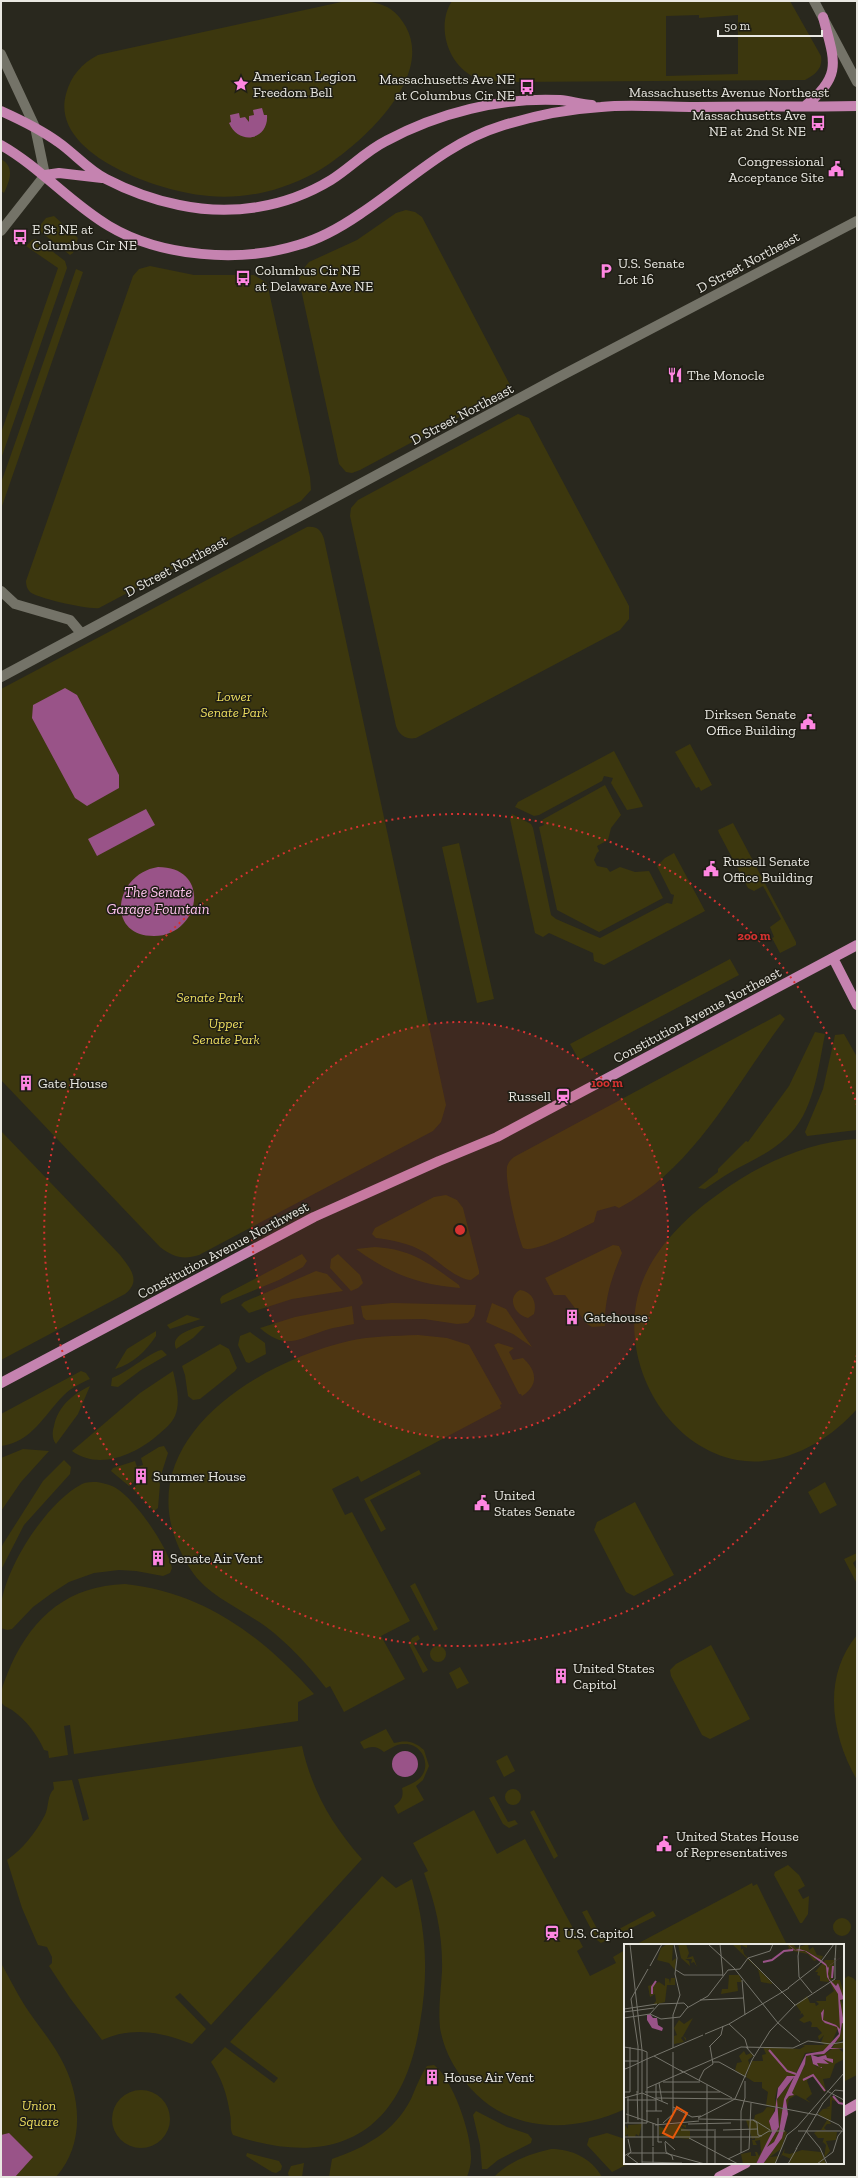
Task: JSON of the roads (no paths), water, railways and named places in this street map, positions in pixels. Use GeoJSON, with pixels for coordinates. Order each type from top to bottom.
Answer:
{"type":"FeatureCollection","features":[{"type":"Feature","properties":{"kind":"main road"},"geometry":{"type":"LineString","coordinates":[[805,106],[825,87],[831,78],[834,66],[823,17]]}},
{"type":"Feature","properties":{"kind":"main road","name":"Massachusetts Avenue Northeast"},"geometry":{"type":"LineString","coordinates":[[106,179],[134,192],[180,205],[210,210],[253,209],[286,200],[318,187],[374,148],[427,122],[482,108],[525,101],[560,100],[602,107]]}},
{"type":"Feature","properties":{"kind":"main road","name":"Massachusetts Avenue Northeast"},"geometry":{"type":"LineString","coordinates":[[44,176],[85,210],[107,225],[134,239],[174,249],[225,255],[277,250],[313,240],[344,224],[418,170],[461,143],[498,126],[519,120],[602,107],[857,106]]}},
{"type":"Feature","properties":{"kind":"main road"},"geometry":{"type":"LineString","coordinates":[[1,111],[35,127],[58,141],[106,179]]}},
{"type":"Feature","properties":{"kind":"main road"},"geometry":{"type":"LineString","coordinates":[[1,145],[44,176],[59,173],[106,179]]}},
{"type":"Feature","properties":{"kind":"main road","name":"Constitution Avenue Northeast"},"geometry":{"type":"LineString","coordinates":[[463,1151],[497,1137],[857,945]]}},
{"type":"Feature","properties":{"kind":"main road"},"geometry":{"type":"LineString","coordinates":[[833,958],[857,1005]]}},
{"type":"Feature","properties":{"kind":"main road","name":"Constitution Avenue Northwest"},"geometry":{"type":"LineString","coordinates":[[1,1383],[297,1226],[463,1151]]}},
{"type":"Feature","properties":{"kind":"main road"},"geometry":{"type":"LineString","coordinates":[[844,2111],[857,2104]]}},
{"type":"Feature","properties":{"kind":"main road"},"geometry":{"type":"LineString","coordinates":[[719,2177],[744,2164]]}},
{"type":"Feature","properties":{"kind":"street"},"geometry":{"type":"LineString","coordinates":[[814,1],[857,82]]}},
{"type":"Feature","properties":{"kind":"street"},"geometry":{"type":"LineString","coordinates":[[1,54],[35,127],[44,176],[1,231]]}},
{"type":"Feature","properties":{"kind":"street","name":"D Street Northeast"},"geometry":{"type":"LineString","coordinates":[[1,677],[81,633],[857,221]]}},
{"type":"Feature","properties":{"kind":"street"},"geometry":{"type":"LineString","coordinates":[[1,592],[16,604],[70,620],[81,633]]}},
{"type":"Feature","properties":{"kind":"water"},"geometry":{"type":"Polygon","coordinates":[[[262,108],[264,115],[267,115],[266,123],[263,130],[258,135],[246,137],[239,135],[229,123],[231,122],[230,115],[239,113],[240,118],[245,117],[249,122],[249,116],[254,115],[253,110],[262,108]]]}},
{"type":"Feature","properties":{"kind":"water"},"geometry":{"type":"Polygon","coordinates":[[[65,688],[77,695],[119,775],[119,788],[87,806],[75,798],[32,718],[33,705],[65,688]]]}},
{"type":"Feature","properties":{"kind":"water"},"geometry":{"type":"Polygon","coordinates":[[[146,809],[155,825],[97,856],[88,839],[146,809]]]}},
{"type":"Feature","properties":{"kind":"water","name":"The Senate Garage Fountain"},"geometry":{"type":"Polygon","coordinates":[[[158,867],[176,870],[187,878],[193,889],[194,902],[190,914],[182,925],[170,933],[154,936],[138,933],[128,926],[122,916],[121,904],[124,892],[132,881],[143,872],[158,867]]]}},
{"type":"Feature","properties":{"kind":"water"},"geometry":{"type":"Polygon","coordinates":[[[405,1751],[414,1755],[418,1764],[414,1773],[405,1777],[396,1773],[392,1764],[396,1755],[405,1751]]]}},
{"type":"Feature","properties":{"kind":"water"},"geometry":{"type":"Polygon","coordinates":[[[9,2133],[33,2157],[15,2177],[1,2177],[1,2135],[9,2133]]]}},
{"type":"Feature","properties":{"kind":"place","name":"American Legion Freedom Bell"},"geometry":{"type":"Point","coordinates":[241,84]}},
{"type":"Feature","properties":{"kind":"place","name":"Massachusetts Ave NE at Columbus Cir NE"},"geometry":{"type":"Point","coordinates":[527,87]}},
{"type":"Feature","properties":{"kind":"place","name":"Massachusetts Ave NE at 2nd St NE"},"geometry":{"type":"Point","coordinates":[818,123]}},
{"type":"Feature","properties":{"kind":"place","name":"Congressional Acceptance Site"},"geometry":{"type":"Point","coordinates":[836,169]}},
{"type":"Feature","properties":{"kind":"place","name":"E St NE at Columbus Cir NE"},"geometry":{"type":"Point","coordinates":[20,237]}},
{"type":"Feature","properties":{"kind":"place","name":"U.S. Senate Lot 16"},"geometry":{"type":"Point","coordinates":[606,271]}},
{"type":"Feature","properties":{"kind":"place","name":"Columbus Cir NE at Delaware Ave NE"},"geometry":{"type":"Point","coordinates":[243,278]}},
{"type":"Feature","properties":{"kind":"place","name":"The Monocle"},"geometry":{"type":"Point","coordinates":[675,375]}},
{"type":"Feature","properties":{"kind":"place","name":"Dirksen Senate Office Building"},"geometry":{"type":"Point","coordinates":[808,722]}},
{"type":"Feature","properties":{"kind":"place","name":"Russell Senate Office Building"},"geometry":{"type":"Point","coordinates":[711,869]}},
{"type":"Feature","properties":{"kind":"place","name":"Gate House"},"geometry":{"type":"Point","coordinates":[26,1083]}},
{"type":"Feature","properties":{"kind":"place","name":"Russell"},"geometry":{"type":"Point","coordinates":[563,1096]}},
{"type":"Feature","properties":{"kind":"place","name":"Gatehouse"},"geometry":{"type":"Point","coordinates":[572,1317]}},
{"type":"Feature","properties":{"kind":"place","name":"Summer House"},"geometry":{"type":"Point","coordinates":[141,1476]}},
{"type":"Feature","properties":{"kind":"place","name":"United States Senate"},"geometry":{"type":"Point","coordinates":[482,1503]}},
{"type":"Feature","properties":{"kind":"place","name":"Senate Air Vent"},"geometry":{"type":"Point","coordinates":[158,1558]}},
{"type":"Feature","properties":{"kind":"place","name":"United States Capitol"},"geometry":{"type":"Point","coordinates":[561,1676]}},
{"type":"Feature","properties":{"kind":"place","name":"United States House of Representatives"},"geometry":{"type":"Point","coordinates":[664,1844]}},
{"type":"Feature","properties":{"kind":"place","name":"U.S. Capitol"},"geometry":{"type":"Point","coordinates":[552,1933]}},
{"type":"Feature","properties":{"kind":"place","name":"House Air Vent"},"geometry":{"type":"Point","coordinates":[432,2077]}},
{"type":"Feature","properties":{"kind":"park label","name":"Lower Senate Park"},"geometry":{"type":"Point","coordinates":[234,704]}},
{"type":"Feature","properties":{"kind":"park label","name":"Senate Park"},"geometry":{"type":"Point","coordinates":[210,997]}},
{"type":"Feature","properties":{"kind":"park label","name":"Upper Senate Park"},"geometry":{"type":"Point","coordinates":[226,1032]}},
{"type":"Feature","properties":{"kind":"park label","name":"Union Square"},"geometry":{"type":"Point","coordinates":[39,2114]}}]}
